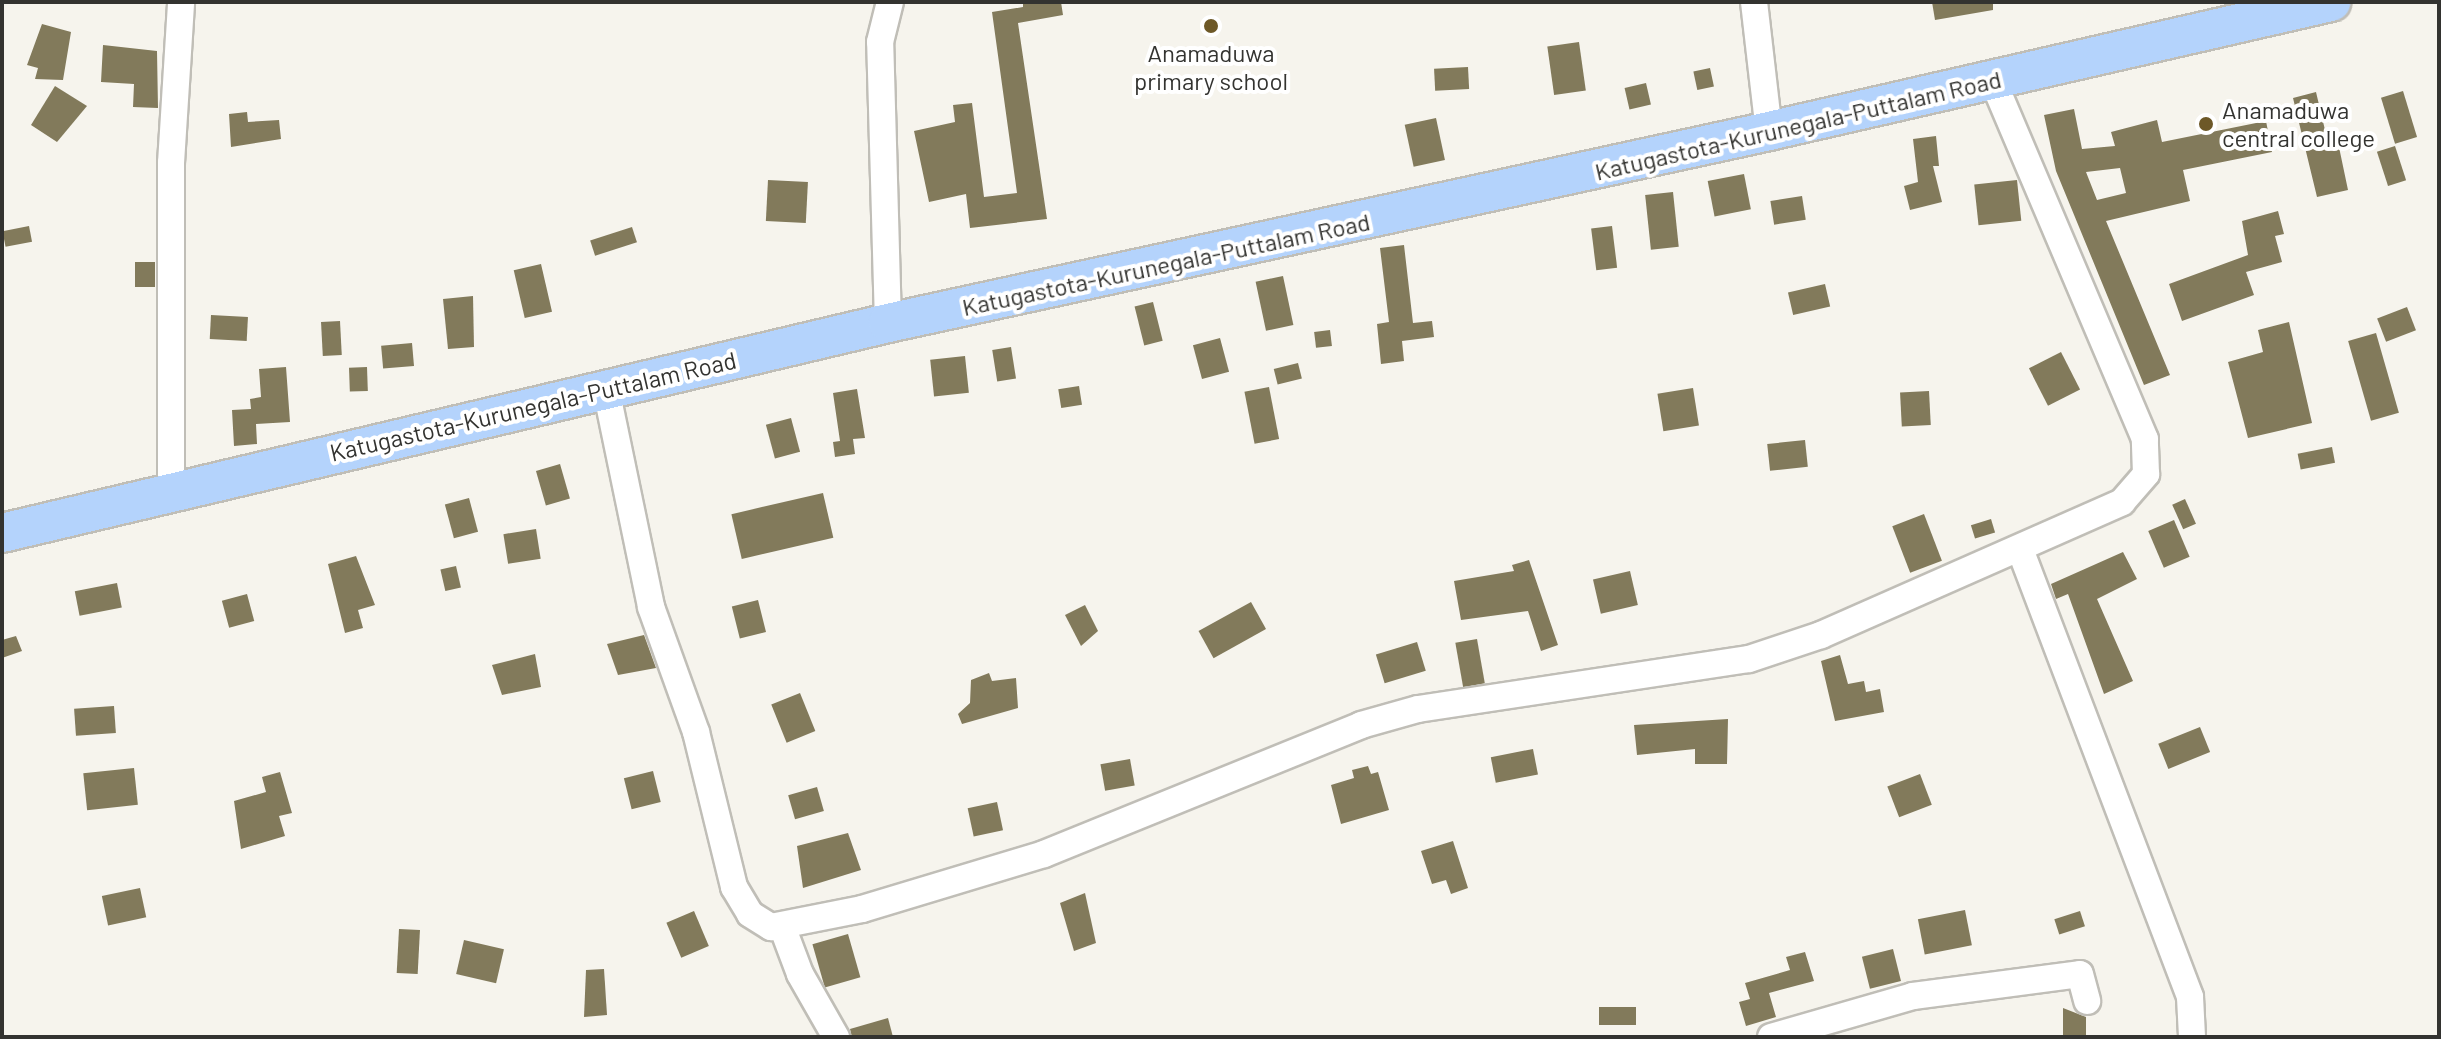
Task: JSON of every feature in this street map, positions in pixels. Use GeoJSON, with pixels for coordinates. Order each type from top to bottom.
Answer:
{"type":"FeatureCollection","features":[{"type":"Feature","properties":{"kind":"highway","name":"Katugastota-Kurunegala-Puttalam Road"},"geometry":{"type":"LineString","coordinates":[[2,533],[888,323],[1769,131],[2331,2]]}},
{"type":"Feature","properties":{"kind":"street"},"geometry":{"type":"LineString","coordinates":[[171,491],[171,163],[181,2]]}},
{"type":"Feature","properties":{"kind":"street"},"geometry":{"type":"LineString","coordinates":[[888,323],[880,42],[890,2]]}},
{"type":"Feature","properties":{"kind":"street"},"geometry":{"type":"LineString","coordinates":[[1754,2],[1769,131]]}},
{"type":"Feature","properties":{"kind":"street"},"geometry":{"type":"LineString","coordinates":[[606,389],[651,607],[696,732],[734,887],[750,914],[771,927],[862,909],[1044,854],[1361,725],[1418,709],[1749,659],[1821,635],[2122,502],[2146,474],[2145,439],[1993,81]]}},
{"type":"Feature","properties":{"kind":"street"},"geometry":{"type":"LineString","coordinates":[[2020,549],[2190,997],[2192,1037]]}},
{"type":"Feature","properties":{"kind":"street"},"geometry":{"type":"LineString","coordinates":[[782,926],[800,974],[836,1037]]}},
{"type":"Feature","properties":{"kind":"street"},"geometry":{"type":"LineString","coordinates":[[1771,1037],[1913,996],[2080,974],[2087,1001]]}},
{"type":"Feature","properties":{"kind":"building"},"geometry":{"type":"Polygon","coordinates":[[[1023,2],[1061,2],[1063,15],[1018,23],[1047,219],[970,228],[966,194],[929,202],[914,131],[955,122],[953,105],[972,103],[984,197],[1017,193],[992,12],[1023,7],[1023,2]]]}},
{"type":"Feature","properties":{"kind":"building"},"geometry":{"type":"Polygon","coordinates":[[[1932,2],[1993,2],[1993,10],[1935,20],[1932,2]]]}},
{"type":"Feature","properties":{"kind":"building"},"geometry":{"type":"Polygon","coordinates":[[[42,24],[71,32],[63,80],[35,79],[38,68],[27,65],[42,24]]]}},
{"type":"Feature","properties":{"kind":"building"},"geometry":{"type":"Polygon","coordinates":[[[1579,42],[1586,91],[1554,95],[1547,46],[1579,42]]]}},
{"type":"Feature","properties":{"kind":"building"},"geometry":{"type":"Polygon","coordinates":[[[103,45],[157,51],[158,108],[133,107],[134,84],[101,82],[103,45]]]}},
{"type":"Feature","properties":{"kind":"building"},"geometry":{"type":"Polygon","coordinates":[[[1468,67],[1469,89],[1435,91],[1434,69],[1468,67]]]}},
{"type":"Feature","properties":{"kind":"building"},"geometry":{"type":"Polygon","coordinates":[[[1710,68],[1714,87],[1697,90],[1693,72],[1710,68]]]}},
{"type":"Feature","properties":{"kind":"building"},"geometry":{"type":"Polygon","coordinates":[[[1646,83],[1651,104],[1630,109],[1625,88],[1646,83]]]}},
{"type":"Feature","properties":{"kind":"building"},"geometry":{"type":"Polygon","coordinates":[[[55,86],[87,106],[57,142],[31,125],[55,86]]]}},
{"type":"Feature","properties":{"kind":"building"},"geometry":{"type":"Polygon","coordinates":[[[2403,91],[2417,137],[2395,144],[2381,98],[2403,91]]]}},
{"type":"Feature","properties":{"kind":"building"},"geometry":{"type":"Polygon","coordinates":[[[2316,92],[2325,130],[2335,128],[2348,190],[2317,197],[2293,98],[2316,92]]]}},
{"type":"Feature","properties":{"kind":"building"},"geometry":{"type":"Polygon","coordinates":[[[2074,109],[2082,149],[2115,146],[2111,132],[2157,120],[2162,142],[2266,121],[2272,152],[2183,170],[2190,201],[2106,221],[2170,375],[2144,385],[2056,171],[2044,115],[2074,109]],[[2120,168],[2086,172],[2097,200],[2126,193],[2120,168]]]}},
{"type":"Feature","properties":{"kind":"building"},"geometry":{"type":"Polygon","coordinates":[[[247,112],[248,122],[279,120],[281,139],[231,147],[229,114],[247,112]]]}},
{"type":"Feature","properties":{"kind":"building"},"geometry":{"type":"Polygon","coordinates":[[[1436,118],[1445,160],[1414,167],[1405,125],[1436,118]]]}},
{"type":"Feature","properties":{"kind":"building"},"geometry":{"type":"Polygon","coordinates":[[[1936,136],[1939,166],[1933,166],[1942,202],[1910,210],[1904,186],[1918,182],[1913,139],[1936,136]]]}},
{"type":"Feature","properties":{"kind":"building"},"geometry":{"type":"Polygon","coordinates":[[[2395,146],[2406,180],[2388,186],[2377,152],[2395,146]]]}},
{"type":"Feature","properties":{"kind":"building"},"geometry":{"type":"Polygon","coordinates":[[[1744,174],[1751,209],[1715,216],[1708,181],[1744,174]]]}},
{"type":"Feature","properties":{"kind":"building"},"geometry":{"type":"Polygon","coordinates":[[[768,180],[808,182],[806,223],[766,221],[768,180]]]}},
{"type":"Feature","properties":{"kind":"building"},"geometry":{"type":"Polygon","coordinates":[[[2017,180],[2021,221],[1979,225],[1974,184],[2017,180]]]}},
{"type":"Feature","properties":{"kind":"building"},"geometry":{"type":"Polygon","coordinates":[[[1673,192],[1679,247],[1651,250],[1645,195],[1673,192]]]}},
{"type":"Feature","properties":{"kind":"building"},"geometry":{"type":"Polygon","coordinates":[[[1802,196],[1806,220],[1774,225],[1770,201],[1802,196]]]}},
{"type":"Feature","properties":{"kind":"building"},"geometry":{"type":"Polygon","coordinates":[[[2278,211],[2284,234],[2275,236],[2282,262],[2246,272],[2254,295],[2182,321],[2169,284],[2248,255],[2242,221],[2278,211]]]}},
{"type":"Feature","properties":{"kind":"building"},"geometry":{"type":"Polygon","coordinates":[[[29,226],[32,242],[6,247],[2,231],[29,226]]]}},
{"type":"Feature","properties":{"kind":"building"},"geometry":{"type":"Polygon","coordinates":[[[1612,226],[1617,268],[1596,270],[1591,229],[1612,226]]]}},
{"type":"Feature","properties":{"kind":"building"},"geometry":{"type":"Polygon","coordinates":[[[632,227],[637,242],[595,256],[590,241],[632,227]]]}},
{"type":"Feature","properties":{"kind":"building"},"geometry":{"type":"Polygon","coordinates":[[[1404,245],[1413,323],[1432,321],[1434,337],[1402,341],[1404,361],[1381,364],[1377,324],[1389,322],[1380,248],[1404,245]]]}},
{"type":"Feature","properties":{"kind":"building"},"geometry":{"type":"Polygon","coordinates":[[[135,262],[155,262],[155,287],[135,287],[135,262]]]}},
{"type":"Feature","properties":{"kind":"building"},"geometry":{"type":"Polygon","coordinates":[[[541,264],[552,312],[525,318],[514,270],[541,264]]]}},
{"type":"Feature","properties":{"kind":"building"},"geometry":{"type":"Polygon","coordinates":[[[1283,276],[1293,325],[1266,331],[1256,282],[1283,276]]]}},
{"type":"Feature","properties":{"kind":"building"},"geometry":{"type":"Polygon","coordinates":[[[1825,284],[1830,306],[1793,315],[1788,293],[1825,284]]]}},
{"type":"Feature","properties":{"kind":"building"},"geometry":{"type":"Polygon","coordinates":[[[473,296],[474,347],[448,349],[443,299],[473,296]]]}},
{"type":"Feature","properties":{"kind":"building"},"geometry":{"type":"Polygon","coordinates":[[[1153,302],[1163,341],[1144,345],[1135,307],[1153,302]]]}},
{"type":"Feature","properties":{"kind":"building"},"geometry":{"type":"Polygon","coordinates":[[[2407,307],[2416,330],[2386,342],[2377,318],[2407,307]]]}},
{"type":"Feature","properties":{"kind":"building"},"geometry":{"type":"Polygon","coordinates":[[[211,315],[248,317],[247,341],[210,339],[211,315]]]}},
{"type":"Feature","properties":{"kind":"building"},"geometry":{"type":"Polygon","coordinates":[[[340,321],[342,355],[323,356],[321,322],[340,321]]]}},
{"type":"Feature","properties":{"kind":"building"},"geometry":{"type":"Polygon","coordinates":[[[2289,322],[2312,423],[2248,438],[2228,362],[2263,352],[2258,330],[2289,322]]]}},
{"type":"Feature","properties":{"kind":"building"},"geometry":{"type":"Polygon","coordinates":[[[1330,330],[1332,346],[1316,348],[1314,332],[1330,330]]]}},
{"type":"Feature","properties":{"kind":"building"},"geometry":{"type":"Polygon","coordinates":[[[2376,333],[2399,413],[2371,421],[2348,341],[2376,333]]]}},
{"type":"Feature","properties":{"kind":"building"},"geometry":{"type":"Polygon","coordinates":[[[1220,338],[1229,372],[1202,379],[1193,345],[1220,338]]]}},
{"type":"Feature","properties":{"kind":"building"},"geometry":{"type":"Polygon","coordinates":[[[412,343],[414,366],[383,369],[381,346],[412,343]]]}},
{"type":"Feature","properties":{"kind":"building"},"geometry":{"type":"Polygon","coordinates":[[[1011,347],[1016,379],[997,382],[992,350],[1011,347]]]}},
{"type":"Feature","properties":{"kind":"building"},"geometry":{"type":"Polygon","coordinates":[[[2061,352],[2080,389],[2048,406],[2029,368],[2061,352]]]}},
{"type":"Feature","properties":{"kind":"building"},"geometry":{"type":"Polygon","coordinates":[[[965,356],[969,393],[934,396],[930,360],[965,356]]]}},
{"type":"Feature","properties":{"kind":"building"},"geometry":{"type":"Polygon","coordinates":[[[1298,363],[1302,379],[1278,385],[1274,369],[1298,363]]]}},
{"type":"Feature","properties":{"kind":"building"},"geometry":{"type":"Polygon","coordinates":[[[286,367],[290,422],[256,424],[257,444],[234,446],[232,410],[251,409],[250,399],[261,397],[259,369],[286,367]]]}},
{"type":"Feature","properties":{"kind":"building"},"geometry":{"type":"Polygon","coordinates":[[[367,367],[368,391],[350,392],[349,368],[367,367]]]}},
{"type":"Feature","properties":{"kind":"building"},"geometry":{"type":"Polygon","coordinates":[[[1079,386],[1082,405],[1061,408],[1058,389],[1079,386]]]}},
{"type":"Feature","properties":{"kind":"building"},"geometry":{"type":"Polygon","coordinates":[[[1269,387],[1279,439],[1255,444],[1244,392],[1269,387]]]}},
{"type":"Feature","properties":{"kind":"building"},"geometry":{"type":"Polygon","coordinates":[[[1693,388],[1699,426],[1663,431],[1657,394],[1693,388]]]}},
{"type":"Feature","properties":{"kind":"building"},"geometry":{"type":"Polygon","coordinates":[[[857,389],[865,438],[853,439],[855,454],[835,457],[833,442],[840,441],[833,393],[857,389]]]}},
{"type":"Feature","properties":{"kind":"building"},"geometry":{"type":"Polygon","coordinates":[[[1929,391],[1931,425],[1902,426],[1900,393],[1929,391]]]}},
{"type":"Feature","properties":{"kind":"building"},"geometry":{"type":"Polygon","coordinates":[[[791,418],[800,452],[775,459],[766,425],[791,418]]]}},
{"type":"Feature","properties":{"kind":"building"},"geometry":{"type":"Polygon","coordinates":[[[1805,440],[1808,467],[1770,471],[1767,444],[1805,440]]]}},
{"type":"Feature","properties":{"kind":"building"},"geometry":{"type":"Polygon","coordinates":[[[2332,447],[2335,463],[2301,469],[2298,454],[2332,447]]]}},
{"type":"Feature","properties":{"kind":"building"},"geometry":{"type":"Polygon","coordinates":[[[560,464],[570,499],[546,505],[536,471],[560,464]]]}},
{"type":"Feature","properties":{"kind":"building"},"geometry":{"type":"Polygon","coordinates":[[[823,493],[833,538],[742,559],[731,514],[823,493]]]}},
{"type":"Feature","properties":{"kind":"building"},"geometry":{"type":"Polygon","coordinates":[[[469,498],[478,532],[454,538],[445,504],[469,498]]]}},
{"type":"Feature","properties":{"kind":"building"},"geometry":{"type":"Polygon","coordinates":[[[2185,499],[2196,524],[2183,529],[2172,505],[2185,499]]]}},
{"type":"Feature","properties":{"kind":"building"},"geometry":{"type":"Polygon","coordinates":[[[1924,514],[1942,561],[1910,573],[1892,526],[1924,514]]]}},
{"type":"Feature","properties":{"kind":"building"},"geometry":{"type":"Polygon","coordinates":[[[1991,519],[1995,532],[1975,539],[1971,525],[1991,519]]]}},
{"type":"Feature","properties":{"kind":"building"},"geometry":{"type":"Polygon","coordinates":[[[2174,520],[2190,557],[2164,568],[2148,531],[2174,520]]]}},
{"type":"Feature","properties":{"kind":"building"},"geometry":{"type":"Polygon","coordinates":[[[536,529],[541,559],[508,564],[503,534],[536,529]]]}},
{"type":"Feature","properties":{"kind":"building"},"geometry":{"type":"Polygon","coordinates":[[[2123,552],[2137,579],[2097,599],[2133,681],[2104,694],[2068,594],[2056,599],[2051,584],[2123,552]]]}},
{"type":"Feature","properties":{"kind":"building"},"geometry":{"type":"Polygon","coordinates":[[[356,556],[375,605],[358,610],[363,628],[345,633],[328,564],[356,556]]]}},
{"type":"Feature","properties":{"kind":"building"},"geometry":{"type":"Polygon","coordinates":[[[1529,560],[1558,645],[1541,651],[1528,611],[1461,620],[1454,581],[1514,571],[1512,565],[1529,560]]]}},
{"type":"Feature","properties":{"kind":"building"},"geometry":{"type":"Polygon","coordinates":[[[456,566],[461,587],[445,591],[440,570],[456,566]]]}},
{"type":"Feature","properties":{"kind":"building"},"geometry":{"type":"Polygon","coordinates":[[[1630,571],[1638,605],[1601,614],[1593,580],[1630,571]]]}},
{"type":"Feature","properties":{"kind":"building"},"geometry":{"type":"Polygon","coordinates":[[[117,583],[122,608],[80,616],[75,591],[117,583]]]}},
{"type":"Feature","properties":{"kind":"building"},"geometry":{"type":"Polygon","coordinates":[[[247,594],[254,621],[229,628],[222,601],[247,594]]]}},
{"type":"Feature","properties":{"kind":"building"},"geometry":{"type":"Polygon","coordinates":[[[758,600],[766,632],[740,639],[732,607],[758,600]]]}},
{"type":"Feature","properties":{"kind":"building"},"geometry":{"type":"Polygon","coordinates":[[[1251,602],[1266,629],[1214,658],[1199,631],[1251,602]]]}},
{"type":"Feature","properties":{"kind":"building"},"geometry":{"type":"Polygon","coordinates":[[[1085,605],[1098,631],[1081,646],[1065,615],[1085,605]]]}},
{"type":"Feature","properties":{"kind":"building"},"geometry":{"type":"Polygon","coordinates":[[[644,635],[656,668],[618,675],[607,644],[644,635]]]}},
{"type":"Feature","properties":{"kind":"building"},"geometry":{"type":"Polygon","coordinates":[[[16,636],[22,651],[2,658],[2,640],[16,636]]]}},
{"type":"Feature","properties":{"kind":"building"},"geometry":{"type":"Polygon","coordinates":[[[1477,639],[1485,683],[1463,687],[1455,643],[1477,639]]]}},
{"type":"Feature","properties":{"kind":"building"},"geometry":{"type":"Polygon","coordinates":[[[1417,642],[1426,671],[1385,683],[1376,655],[1417,642]]]}},
{"type":"Feature","properties":{"kind":"building"},"geometry":{"type":"Polygon","coordinates":[[[535,654],[541,687],[502,695],[492,665],[535,654]]]}},
{"type":"Feature","properties":{"kind":"building"},"geometry":{"type":"Polygon","coordinates":[[[1840,655],[1848,684],[1864,681],[1866,692],[1880,689],[1884,712],[1835,721],[1821,661],[1840,655]]]}},
{"type":"Feature","properties":{"kind":"building"},"geometry":{"type":"Polygon","coordinates":[[[989,673],[992,681],[1016,678],[1018,708],[962,724],[958,714],[970,703],[971,680],[989,673]]]}},
{"type":"Feature","properties":{"kind":"building"},"geometry":{"type":"Polygon","coordinates":[[[800,693],[815,731],[787,743],[771,705],[800,693]]]}},
{"type":"Feature","properties":{"kind":"building"},"geometry":{"type":"Polygon","coordinates":[[[114,706],[116,733],[76,736],[74,709],[114,706]]]}},
{"type":"Feature","properties":{"kind":"building"},"geometry":{"type":"Polygon","coordinates":[[[1728,719],[1727,764],[1695,764],[1695,749],[1637,755],[1634,725],[1728,719]]]}},
{"type":"Feature","properties":{"kind":"building"},"geometry":{"type":"Polygon","coordinates":[[[2200,727],[2210,752],[2168,769],[2158,744],[2200,727]]]}},
{"type":"Feature","properties":{"kind":"building"},"geometry":{"type":"Polygon","coordinates":[[[1533,749],[1538,775],[1496,783],[1491,757],[1533,749]]]}},
{"type":"Feature","properties":{"kind":"building"},"geometry":{"type":"Polygon","coordinates":[[[1130,759],[1135,786],[1105,791],[1100,764],[1130,759]]]}},
{"type":"Feature","properties":{"kind":"building"},"geometry":{"type":"Polygon","coordinates":[[[1368,766],[1371,774],[1378,772],[1389,810],[1341,824],[1331,785],[1354,778],[1352,770],[1368,766]]]}},
{"type":"Feature","properties":{"kind":"building"},"geometry":{"type":"Polygon","coordinates":[[[134,768],[138,805],[87,810],[83,773],[134,768]]]}},
{"type":"Feature","properties":{"kind":"building"},"geometry":{"type":"Polygon","coordinates":[[[653,771],[661,802],[632,809],[624,778],[653,771]]]}},
{"type":"Feature","properties":{"kind":"building"},"geometry":{"type":"Polygon","coordinates":[[[280,772],[292,813],[279,816],[285,836],[241,849],[234,801],[266,792],[262,777],[280,772]]]}},
{"type":"Feature","properties":{"kind":"building"},"geometry":{"type":"Polygon","coordinates":[[[1920,774],[1932,805],[1899,817],[1887,787],[1920,774]]]}},
{"type":"Feature","properties":{"kind":"building"},"geometry":{"type":"Polygon","coordinates":[[[817,787],[824,811],[795,819],[788,795],[817,787]]]}},
{"type":"Feature","properties":{"kind":"building"},"geometry":{"type":"Polygon","coordinates":[[[997,802],[1003,830],[974,837],[968,808],[997,802]]]}},
{"type":"Feature","properties":{"kind":"building"},"geometry":{"type":"Polygon","coordinates":[[[848,833],[861,870],[803,888],[797,846],[848,833]]]}},
{"type":"Feature","properties":{"kind":"building"},"geometry":{"type":"Polygon","coordinates":[[[1453,841],[1468,888],[1451,894],[1446,880],[1432,884],[1421,851],[1453,841]]]}},
{"type":"Feature","properties":{"kind":"building"},"geometry":{"type":"Polygon","coordinates":[[[140,888],[146,917],[108,925],[102,896],[140,888]]]}},
{"type":"Feature","properties":{"kind":"building"},"geometry":{"type":"Polygon","coordinates":[[[1085,893],[1096,943],[1074,951],[1060,903],[1085,893]]]}},
{"type":"Feature","properties":{"kind":"building"},"geometry":{"type":"Polygon","coordinates":[[[1965,910],[1972,945],[1925,954],[1918,919],[1965,910]]]}},
{"type":"Feature","properties":{"kind":"building"},"geometry":{"type":"Polygon","coordinates":[[[694,911],[709,946],[681,958],[666,923],[694,911]]]}},
{"type":"Feature","properties":{"kind":"building"},"geometry":{"type":"Polygon","coordinates":[[[2080,911],[2085,926],[2059,935],[2054,919],[2080,911]]]}},
{"type":"Feature","properties":{"kind":"building"},"geometry":{"type":"Polygon","coordinates":[[[399,929],[420,930],[418,974],[397,973],[399,929]]]}},
{"type":"Feature","properties":{"kind":"building"},"geometry":{"type":"Polygon","coordinates":[[[848,934],[860,977],[825,987],[812,944],[848,934]]]}},
{"type":"Feature","properties":{"kind":"building"},"geometry":{"type":"Polygon","coordinates":[[[464,940],[504,949],[496,983],[456,974],[464,940]]]}},
{"type":"Feature","properties":{"kind":"building"},"geometry":{"type":"Polygon","coordinates":[[[1893,949],[1901,981],[1870,989],[1862,957],[1893,949]]]}},
{"type":"Feature","properties":{"kind":"building"},"geometry":{"type":"Polygon","coordinates":[[[1805,952],[1814,981],[1769,993],[1776,1017],[1746,1026],[1739,1002],[1750,999],[1745,983],[1790,970],[1786,957],[1805,952]]]}},
{"type":"Feature","properties":{"kind":"building"},"geometry":{"type":"Polygon","coordinates":[[[604,969],[607,1015],[584,1017],[586,970],[604,969]]]}},
{"type":"Feature","properties":{"kind":"building"},"geometry":{"type":"Polygon","coordinates":[[[1599,1007],[1636,1007],[1636,1025],[1599,1025],[1599,1007]]]}},
{"type":"Feature","properties":{"kind":"building"},"geometry":{"type":"Polygon","coordinates":[[[2063,1008],[2086,1017],[2086,1037],[2063,1037],[2063,1008]]]}},
{"type":"Feature","properties":{"kind":"building"},"geometry":{"type":"Polygon","coordinates":[[[888,1018],[893,1037],[852,1037],[850,1029],[888,1018]]]}},
{"type":"Feature","properties":{"kind":"place","name":"Anamaduwa primary school"},"geometry":{"type":"Point","coordinates":[1211,26]}},
{"type":"Feature","properties":{"kind":"place","name":"Anamaduwa central college"},"geometry":{"type":"Point","coordinates":[2206,124]}}]}
